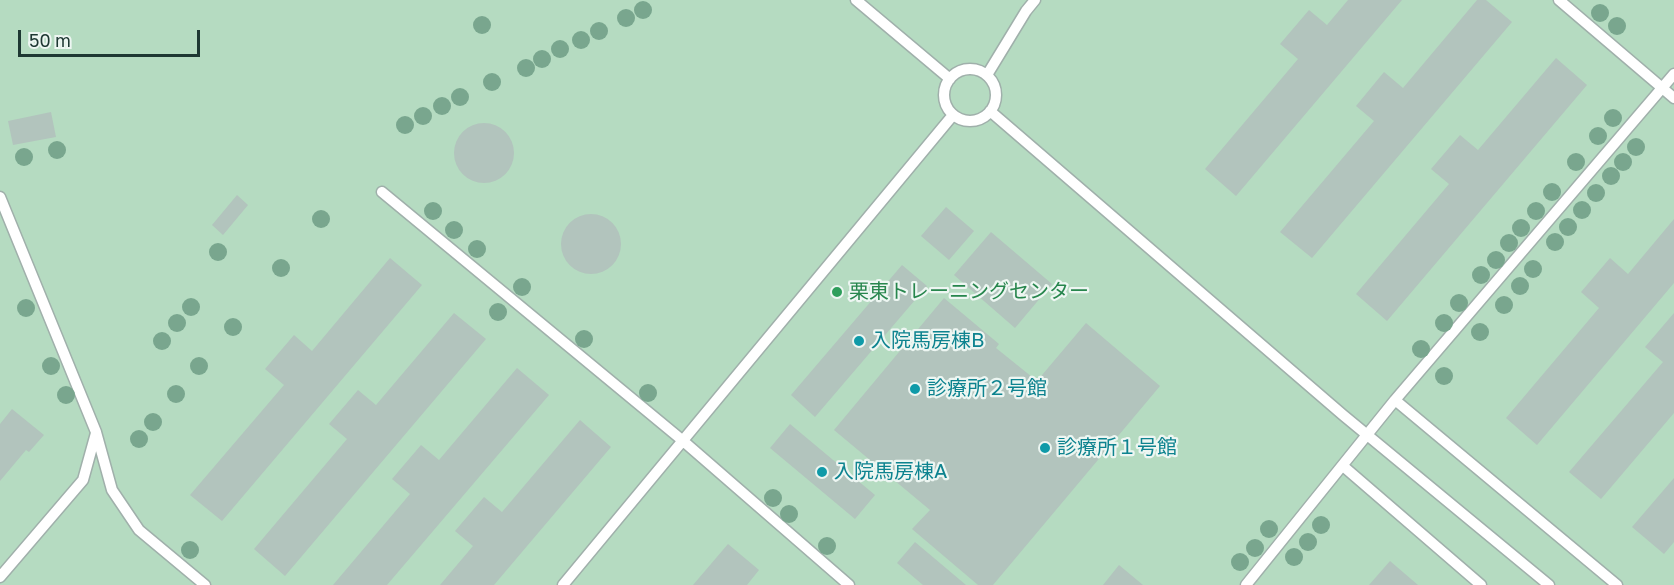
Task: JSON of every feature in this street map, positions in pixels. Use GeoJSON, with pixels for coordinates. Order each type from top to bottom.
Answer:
{"type":"FeatureCollection","features":[{"type":"Feature","properties":{"kind":"lane"},"geometry":{"type":"LineString","coordinates":[[856,0],[950,79]]}},
{"type":"Feature","properties":{"kind":"lane"},"geometry":{"type":"LineString","coordinates":[[987,75],[1035,0]]}},
{"type":"Feature","properties":{"kind":"lane"},"geometry":{"type":"LineString","coordinates":[[1559,0],[1674,99]]}},
{"type":"Feature","properties":{"kind":"lane"},"geometry":{"type":"LineString","coordinates":[[972,70],[987,75],[995,89],[996,97],[990,111],[976,121],[960,119],[953,115],[945,101],[950,79],[957,74],[972,70]]}},
{"type":"Feature","properties":{"kind":"lane"},"geometry":{"type":"LineString","coordinates":[[1246,585],[1395,400],[1674,74]]}},
{"type":"Feature","properties":{"kind":"lane"},"geometry":{"type":"LineString","coordinates":[[990,111],[1367,434],[1549,585]]}},
{"type":"Feature","properties":{"kind":"lane"},"geometry":{"type":"LineString","coordinates":[[563,585],[953,115]]}},
{"type":"Feature","properties":{"kind":"lane"},"geometry":{"type":"LineString","coordinates":[[382,192],[682,440],[849,585]]}},
{"type":"Feature","properties":{"kind":"lane"},"geometry":{"type":"LineString","coordinates":[[0,197],[96,432],[112,490],[139,530],[205,585]]}},
{"type":"Feature","properties":{"kind":"lane"},"geometry":{"type":"LineString","coordinates":[[1395,400],[1617,585]]}},
{"type":"Feature","properties":{"kind":"lane"},"geometry":{"type":"LineString","coordinates":[[0,577],[83,480],[96,432]]}},
{"type":"Feature","properties":{"kind":"lane"},"geometry":{"type":"LineString","coordinates":[[1343,466],[1482,585]]}},
{"type":"Feature","properties":{"kind":"green space","name":"栗東トレーニングセンター"},"geometry":{"type":"Polygon","coordinates":[[[0,0],[1674,0],[1674,585],[0,585],[0,0]]]}},
{"type":"Feature","properties":{"kind":"building"},"geometry":{"type":"Polygon","coordinates":[[[1348,0],[1402,0],[1236,196],[1205,169],[1298,59],[1280,44],[1309,10],[1327,25],[1348,0]]]}},
{"type":"Feature","properties":{"kind":"building"},"geometry":{"type":"Polygon","coordinates":[[[1477,0],[1486,0],[1512,22],[1312,258],[1280,232],[1374,121],[1356,106],[1384,72],[1403,88],[1477,0]]]}},
{"type":"Feature","properties":{"kind":"building"},"geometry":{"type":"Polygon","coordinates":[[[1556,58],[1587,85],[1387,321],[1356,294],[1449,184],[1431,169],[1460,135],[1478,150],[1556,58]]]}},
{"type":"Feature","properties":{"kind":"building"},"geometry":{"type":"Polygon","coordinates":[[[51,112],[56,137],[13,145],[8,121],[51,112]]]}},
{"type":"Feature","properties":{"kind":"building"},"geometry":{"type":"Polygon","coordinates":[[[484,123],[501,128],[509,136],[514,153],[509,170],[501,178],[484,183],[467,178],[459,170],[454,153],[459,136],[467,128],[484,123]]]}},
{"type":"Feature","properties":{"kind":"building"},"geometry":{"type":"Polygon","coordinates":[[[237,195],[248,205],[223,235],[212,225],[237,195]]]}},
{"type":"Feature","properties":{"kind":"building"},"geometry":{"type":"Polygon","coordinates":[[[946,207],[974,231],[949,260],[921,236],[946,207]]]}},
{"type":"Feature","properties":{"kind":"building"},"geometry":{"type":"Polygon","coordinates":[[[591,214],[608,219],[616,227],[621,244],[616,261],[608,269],[591,274],[574,269],[566,261],[561,244],[566,227],[574,219],[591,214]]]}},
{"type":"Feature","properties":{"kind":"building"},"geometry":{"type":"Polygon","coordinates":[[[1674,219],[1674,283],[1537,445],[1506,418],[1599,308],[1581,292],[1610,258],[1628,274],[1674,219]]]}},
{"type":"Feature","properties":{"kind":"building"},"geometry":{"type":"Polygon","coordinates":[[[991,232],[1052,284],[1015,328],[954,275],[991,232]]]}},
{"type":"Feature","properties":{"kind":"building"},"geometry":{"type":"Polygon","coordinates":[[[390,258],[422,285],[222,521],[190,495],[284,385],[265,369],[294,335],[312,351],[390,258]]]}},
{"type":"Feature","properties":{"kind":"building","name":"入院馬房棟B"},"geometry":{"type":"Polygon","coordinates":[[[902,265],[927,286],[815,417],[791,395],[902,265]]]}},
{"type":"Feature","properties":{"kind":"building"},"geometry":{"type":"Polygon","coordinates":[[[944,298],[999,344],[996,348],[1037,381],[1086,323],[1160,386],[993,585],[978,585],[912,529],[930,510],[834,430],[944,298]]]}},
{"type":"Feature","properties":{"kind":"building"},"geometry":{"type":"Polygon","coordinates":[[[454,313],[486,339],[285,576],[254,549],[347,439],[329,424],[358,390],[376,405],[454,313]]]}},
{"type":"Feature","properties":{"kind":"building"},"geometry":{"type":"Polygon","coordinates":[[[1674,313],[1674,413],[1601,499],[1569,472],[1663,362],[1645,347],[1674,313]]]}},
{"type":"Feature","properties":{"kind":"building"},"geometry":{"type":"Polygon","coordinates":[[[517,368],[549,395],[387,585],[333,585],[410,494],[392,479],[421,445],[439,460],[517,368]]]}},
{"type":"Feature","properties":{"kind":"building"},"geometry":{"type":"Polygon","coordinates":[[[12,409],[44,435],[29,452],[26,450],[0,481],[0,424],[12,409]]]}},
{"type":"Feature","properties":{"kind":"building"},"geometry":{"type":"Polygon","coordinates":[[[580,420],[611,447],[494,585],[440,585],[473,546],[455,531],[484,497],[502,512],[580,420]]]}},
{"type":"Feature","properties":{"kind":"building","name":"入院馬房棟A"},"geometry":{"type":"Polygon","coordinates":[[[790,424],[875,495],[855,519],[770,448],[790,424]]]}},
{"type":"Feature","properties":{"kind":"building"},"geometry":{"type":"Polygon","coordinates":[[[1674,478],[1674,542],[1664,554],[1632,527],[1674,478]]]}},
{"type":"Feature","properties":{"kind":"building"},"geometry":{"type":"Polygon","coordinates":[[[915,542],[966,585],[923,585],[897,563],[915,542]]]}},
{"type":"Feature","properties":{"kind":"building"},"geometry":{"type":"Polygon","coordinates":[[[728,544],[759,570],[747,585],[693,585],[728,544]]]}},
{"type":"Feature","properties":{"kind":"building"},"geometry":{"type":"Polygon","coordinates":[[[1390,561],[1418,585],[1369,585],[1390,561]]]}},
{"type":"Feature","properties":{"kind":"building"},"geometry":{"type":"Polygon","coordinates":[[[1119,565],[1143,585],[1103,585],[1119,565]]]}},
{"type":"Feature","properties":{"kind":"place","name":"栗東トレーニングセンター"},"geometry":{"type":"Point","coordinates":[837,292]}},
{"type":"Feature","properties":{"kind":"place","name":"入院馬房棟B"},"geometry":{"type":"Point","coordinates":[859,341]}},
{"type":"Feature","properties":{"kind":"place","name":"診療所２号館"},"geometry":{"type":"Point","coordinates":[915,389]}},
{"type":"Feature","properties":{"kind":"place","name":"診療所１号館"},"geometry":{"type":"Point","coordinates":[1045,448]}},
{"type":"Feature","properties":{"kind":"place","name":"入院馬房棟A"},"geometry":{"type":"Point","coordinates":[822,472]}}]}
